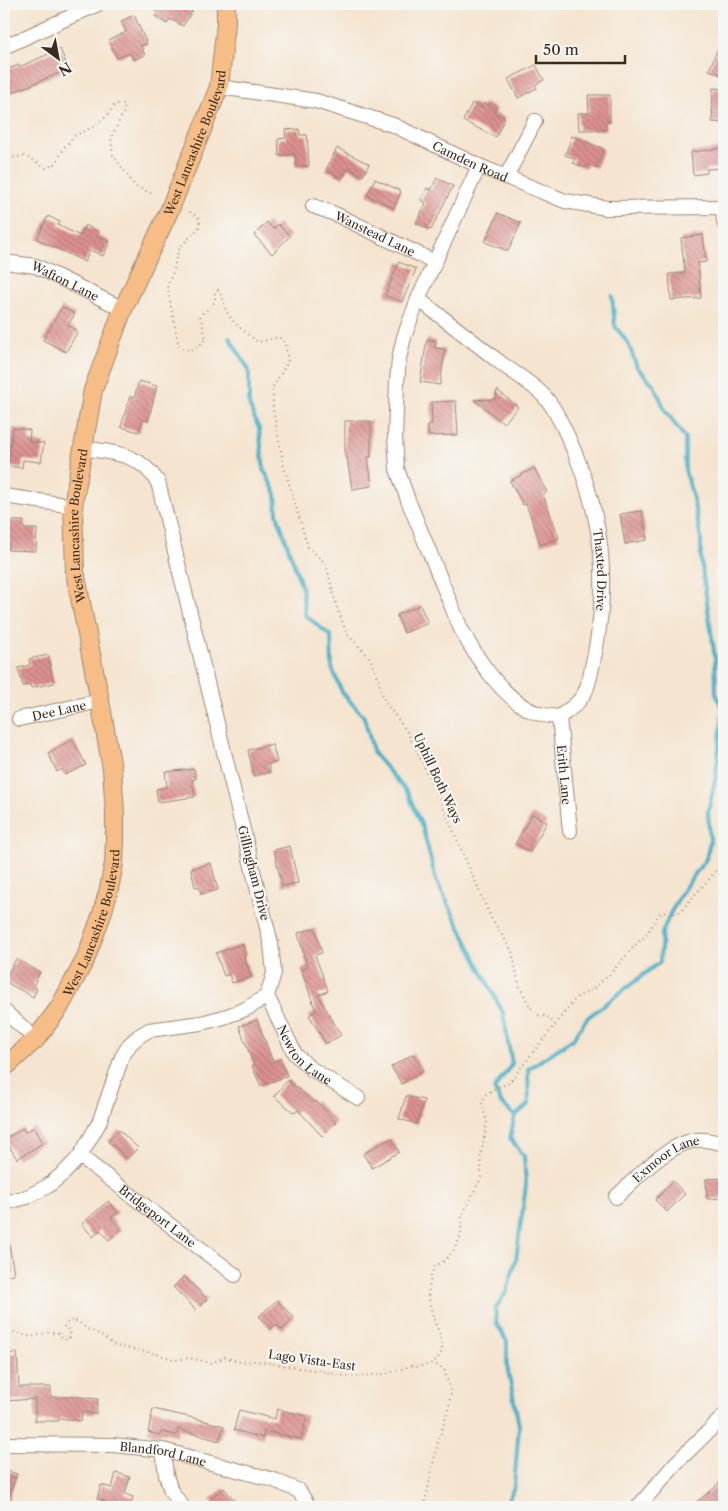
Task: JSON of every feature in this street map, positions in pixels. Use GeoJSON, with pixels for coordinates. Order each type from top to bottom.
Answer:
{"type":"FeatureCollection","features":[{"type":"Feature","properties":{"kind":"main road","name":"West Lancashire Boulevard"},"geometry":{"type":"LineString","coordinates":[[4,1068],[36,1040],[59,1008],[85,960],[109,889],[114,863],[115,813],[112,769],[75,572],[73,506],[93,390],[123,309],[170,209],[220,87],[226,4]]}},
{"type":"Feature","properties":{"kind":"street"},"geometry":{"type":"LineString","coordinates":[[4,47],[98,4]]}},
{"type":"Feature","properties":{"kind":"street","name":"Camden Road"},"geometry":{"type":"LineString","coordinates":[[220,87],[316,101],[393,125],[479,166],[564,202],[607,208],[724,207]]}},
{"type":"Feature","properties":{"kind":"street"},"geometry":{"type":"LineString","coordinates":[[506,177],[535,122]]}},
{"type":"Feature","properties":{"kind":"street"},"geometry":{"type":"LineString","coordinates":[[479,166],[418,299],[404,338],[399,359],[395,438],[397,470],[461,629],[472,650],[485,669],[503,689],[524,707],[539,714],[560,717]]}},
{"type":"Feature","properties":{"kind":"street","name":"Wanstead Lane"},"geometry":{"type":"LineString","coordinates":[[313,206],[335,214],[435,262]]}},
{"type":"Feature","properties":{"kind":"street"},"geometry":{"type":"LineString","coordinates":[[724,207],[724,222]]}},
{"type":"Feature","properties":{"kind":"street","name":"Wafton Lane"},"geometry":{"type":"LineString","coordinates":[[4,262],[36,266],[123,309]]}},
{"type":"Feature","properties":{"kind":"street","name":"Thaxted Drive"},"geometry":{"type":"LineString","coordinates":[[418,299],[548,400],[567,434],[586,481],[595,513],[601,546],[603,589],[597,640],[585,693],[575,706],[560,717]]}},
{"type":"Feature","properties":{"kind":"street","name":"Gillingham Drive"},"geometry":{"type":"LineString","coordinates":[[82,448],[122,454],[150,470],[158,482],[272,944],[274,973],[266,996]]}},
{"type":"Feature","properties":{"kind":"street"},"geometry":{"type":"LineString","coordinates":[[4,496],[73,506]]}},
{"type":"Feature","properties":{"kind":"street","name":"Dee Lane"},"geometry":{"type":"LineString","coordinates":[[19,719],[100,701]]}},
{"type":"Feature","properties":{"kind":"street","name":"Erith Lane"},"geometry":{"type":"LineString","coordinates":[[560,717],[570,830]]}},
{"type":"Feature","properties":{"kind":"street"},"geometry":{"type":"LineString","coordinates":[[4,1204],[27,1197],[48,1186],[80,1156],[99,1123],[122,1057],[130,1044],[138,1036],[148,1030],[201,1023],[224,1017],[246,1009],[266,996]]}},
{"type":"Feature","properties":{"kind":"street","name":"Newton Lane"},"geometry":{"type":"LineString","coordinates":[[266,996],[295,1054],[310,1068],[358,1098]]}},
{"type":"Feature","properties":{"kind":"street"},"geometry":{"type":"LineString","coordinates":[[4,1011],[36,1040]]}},
{"type":"Feature","properties":{"kind":"street","name":"Exmoor Lane"},"geometry":{"type":"LineString","coordinates":[[616,1197],[651,1164],[679,1145],[699,1139],[724,1144]]}},
{"type":"Feature","properties":{"kind":"street","name":"Bridgeport Lane"},"geometry":{"type":"LineString","coordinates":[[80,1156],[235,1275]]}},
{"type":"Feature","properties":{"kind":"street"},"geometry":{"type":"LineString","coordinates":[[638,1507],[675,1464],[724,1416]]}},
{"type":"Feature","properties":{"kind":"street","name":"Blandford Lane"},"geometry":{"type":"LineString","coordinates":[[4,1444],[113,1445],[162,1450],[274,1480],[299,1491],[309,1507]]}},
{"type":"Feature","properties":{"kind":"street"},"geometry":{"type":"LineString","coordinates":[[162,1450],[171,1491],[183,1507]]}},
{"type":"Feature","properties":{"kind":"path"},"geometry":{"type":"LineString","coordinates":[[4,161],[15,156],[28,156],[46,168],[55,164],[64,148],[74,136],[94,126],[107,116],[115,104],[123,104],[125,110],[111,138],[113,155],[135,186],[153,194]]}},
{"type":"Feature","properties":{"kind":"path","name":"Uphill Both Ways"},"geometry":{"type":"LineString","coordinates":[[190,212],[200,219],[199,228],[180,248],[167,286],[179,347],[190,350],[200,345],[206,338],[200,315],[214,305],[216,300],[215,292],[218,290],[223,297],[227,312],[244,332],[258,342],[279,337],[285,343],[288,362],[273,387],[273,409],[284,467],[308,547],[326,564],[337,608],[347,634],[371,660],[385,702],[408,733],[491,918],[512,951],[519,985],[530,1007],[538,1014],[547,1016],[555,1024]]}},
{"type":"Feature","properties":{"kind":"path"},"geometry":{"type":"LineString","coordinates":[[424,1507],[451,1393],[444,1369],[433,1363],[442,1352],[442,1345],[428,1295],[430,1275],[435,1266],[444,1261],[453,1252],[461,1235],[462,1215],[481,1178],[481,1155],[487,1122],[482,1104],[485,1095],[509,1083],[576,998],[594,988],[609,975],[638,942],[646,936],[659,914],[663,912],[670,914],[681,912],[712,875],[722,861],[724,853]]}},
{"type":"Feature","properties":{"kind":"path","name":"Lago Vista-East"},"geometry":{"type":"LineString","coordinates":[[4,1331],[31,1337],[50,1332],[58,1334],[62,1339],[68,1340],[71,1335],[69,1330],[64,1327],[64,1324],[73,1320],[116,1346],[157,1354],[176,1360],[189,1358],[212,1363],[225,1357],[240,1362],[256,1361],[321,1370],[349,1377],[385,1374],[411,1366],[417,1367],[433,1363]]}},
{"type":"Feature","properties":{"kind":"building"},"geometry":{"type":"Polygon","coordinates":[[[144,4],[186,4],[194,8],[183,26],[170,19],[167,24],[155,16],[158,12],[144,4]]]}},
{"type":"Feature","properties":{"kind":"building"},"geometry":{"type":"Polygon","coordinates":[[[134,15],[147,44],[141,46],[145,55],[133,60],[130,53],[117,58],[109,40],[126,32],[121,21],[134,15]]]}},
{"type":"Feature","properties":{"kind":"building"},"geometry":{"type":"Polygon","coordinates":[[[724,34],[724,76],[709,70],[724,34]]]}},
{"type":"Feature","properties":{"kind":"building"},"geometry":{"type":"Polygon","coordinates":[[[60,49],[69,69],[4,96],[4,76],[10,74],[8,69],[19,65],[19,67],[60,49]]]}},
{"type":"Feature","properties":{"kind":"building"},"geometry":{"type":"Polygon","coordinates":[[[536,65],[544,80],[535,85],[537,88],[518,98],[508,79],[536,65]]]}},
{"type":"Feature","properties":{"kind":"building"},"geometry":{"type":"Polygon","coordinates":[[[713,88],[724,89],[724,123],[712,122],[713,88]]]}},
{"type":"Feature","properties":{"kind":"building"},"geometry":{"type":"Polygon","coordinates":[[[588,95],[610,95],[610,122],[606,122],[606,130],[579,130],[578,113],[589,113],[588,95]]]}},
{"type":"Feature","properties":{"kind":"building"},"geometry":{"type":"Polygon","coordinates":[[[472,103],[481,108],[484,103],[496,109],[494,113],[505,118],[496,137],[463,121],[472,103]]]}},
{"type":"Feature","properties":{"kind":"building"},"geometry":{"type":"Polygon","coordinates":[[[299,129],[300,135],[307,135],[309,166],[296,167],[295,154],[279,156],[278,139],[286,138],[285,130],[299,129]]]}},
{"type":"Feature","properties":{"kind":"building"},"geometry":{"type":"Polygon","coordinates":[[[572,136],[604,149],[596,168],[587,164],[586,168],[573,163],[575,159],[565,155],[572,136]]]}},
{"type":"Feature","properties":{"kind":"building"},"geometry":{"type":"Polygon","coordinates":[[[337,148],[369,164],[363,176],[348,168],[343,178],[326,170],[337,148]]]}},
{"type":"Feature","properties":{"kind":"building"},"geometry":{"type":"Polygon","coordinates":[[[724,148],[724,168],[707,169],[707,173],[693,175],[691,152],[724,148]]]}},
{"type":"Feature","properties":{"kind":"building"},"geometry":{"type":"Polygon","coordinates":[[[437,178],[453,186],[431,230],[416,223],[426,203],[421,200],[427,188],[431,190],[437,178]]]}},
{"type":"Feature","properties":{"kind":"building"},"geometry":{"type":"Polygon","coordinates":[[[375,179],[401,191],[394,208],[367,195],[375,179]]]}},
{"type":"Feature","properties":{"kind":"building"},"geometry":{"type":"Polygon","coordinates":[[[498,213],[521,223],[508,251],[485,242],[498,213]]]}},
{"type":"Feature","properties":{"kind":"building"},"geometry":{"type":"Polygon","coordinates":[[[48,216],[60,222],[58,225],[80,236],[85,225],[99,232],[97,235],[110,242],[103,256],[90,250],[85,262],[37,239],[48,216]]]}},
{"type":"Feature","properties":{"kind":"building"},"geometry":{"type":"Polygon","coordinates":[[[267,222],[273,229],[278,224],[290,236],[272,254],[254,235],[267,222]]]}},
{"type":"Feature","properties":{"kind":"building"},"geometry":{"type":"Polygon","coordinates":[[[703,235],[706,262],[698,263],[701,298],[671,300],[669,274],[685,273],[681,238],[703,235]]]}},
{"type":"Feature","properties":{"kind":"building"},"geometry":{"type":"Polygon","coordinates":[[[399,262],[416,269],[402,302],[385,295],[399,262]]]}},
{"type":"Feature","properties":{"kind":"building"},"geometry":{"type":"Polygon","coordinates":[[[62,307],[75,314],[68,325],[78,331],[66,352],[43,340],[62,307]]]}},
{"type":"Feature","properties":{"kind":"building"},"geometry":{"type":"Polygon","coordinates":[[[427,339],[436,341],[435,348],[445,349],[440,385],[420,382],[427,339]]]}},
{"type":"Feature","properties":{"kind":"building"},"geometry":{"type":"Polygon","coordinates":[[[139,381],[157,386],[148,421],[143,420],[139,432],[121,427],[130,396],[134,398],[139,381]]]}},
{"type":"Feature","properties":{"kind":"building"},"geometry":{"type":"Polygon","coordinates":[[[497,390],[518,407],[504,423],[474,400],[496,399],[497,390]]]}},
{"type":"Feature","properties":{"kind":"building"},"geometry":{"type":"Polygon","coordinates":[[[456,401],[458,435],[428,436],[428,424],[432,424],[431,402],[456,401]]]}},
{"type":"Feature","properties":{"kind":"building"},"geometry":{"type":"Polygon","coordinates":[[[345,421],[371,421],[371,457],[368,457],[372,486],[352,489],[347,457],[345,457],[345,421]]]}},
{"type":"Feature","properties":{"kind":"building"},"geometry":{"type":"Polygon","coordinates":[[[13,428],[30,430],[29,442],[44,443],[41,462],[23,460],[22,468],[8,466],[13,428]]]}},
{"type":"Feature","properties":{"kind":"building"},"geometry":{"type":"Polygon","coordinates":[[[534,468],[547,492],[543,495],[559,538],[541,545],[526,504],[523,505],[510,481],[534,468]]]}},
{"type":"Feature","properties":{"kind":"building"},"geometry":{"type":"Polygon","coordinates":[[[642,511],[647,540],[625,544],[620,514],[642,511]]]}},
{"type":"Feature","properties":{"kind":"building"},"geometry":{"type":"Polygon","coordinates":[[[9,521],[24,521],[24,529],[37,529],[36,551],[8,550],[9,521]]]}},
{"type":"Feature","properties":{"kind":"building"},"geometry":{"type":"Polygon","coordinates":[[[420,605],[428,623],[404,633],[397,615],[420,605]]]}},
{"type":"Feature","properties":{"kind":"building"},"geometry":{"type":"Polygon","coordinates":[[[48,655],[54,683],[31,688],[30,684],[23,686],[18,668],[30,665],[29,659],[48,655]]]}},
{"type":"Feature","properties":{"kind":"building"},"geometry":{"type":"Polygon","coordinates":[[[73,739],[86,765],[65,775],[62,769],[57,772],[48,753],[73,739]]]}},
{"type":"Feature","properties":{"kind":"building"},"geometry":{"type":"Polygon","coordinates":[[[272,744],[277,762],[268,764],[270,772],[254,776],[248,750],[272,744]]]}},
{"type":"Feature","properties":{"kind":"building"},"geometry":{"type":"Polygon","coordinates":[[[194,769],[196,779],[192,780],[195,797],[158,802],[156,789],[167,787],[165,772],[194,769]]]}},
{"type":"Feature","properties":{"kind":"building"},"geometry":{"type":"Polygon","coordinates":[[[532,814],[547,822],[530,852],[515,844],[532,814]]]}},
{"type":"Feature","properties":{"kind":"building"},"geometry":{"type":"Polygon","coordinates":[[[290,846],[298,883],[282,886],[274,850],[290,846]]]}},
{"type":"Feature","properties":{"kind":"building"},"geometry":{"type":"Polygon","coordinates":[[[211,863],[218,890],[201,894],[199,886],[195,887],[191,869],[211,863]]]}},
{"type":"Feature","properties":{"kind":"building"},"geometry":{"type":"Polygon","coordinates":[[[315,928],[322,953],[315,955],[328,991],[318,995],[341,1035],[326,1044],[309,1015],[316,1011],[301,969],[307,967],[298,933],[315,928]]]}},
{"type":"Feature","properties":{"kind":"building"},"geometry":{"type":"Polygon","coordinates":[[[242,944],[251,977],[232,983],[229,974],[224,976],[216,953],[242,944]]]}},
{"type":"Feature","properties":{"kind":"building"},"geometry":{"type":"Polygon","coordinates":[[[16,959],[40,972],[33,986],[37,989],[33,997],[4,981],[16,959]]]}},
{"type":"Feature","properties":{"kind":"building"},"geometry":{"type":"Polygon","coordinates":[[[257,1020],[273,1062],[280,1059],[287,1076],[261,1086],[252,1066],[254,1065],[239,1026],[257,1020]]]}},
{"type":"Feature","properties":{"kind":"building"},"geometry":{"type":"Polygon","coordinates":[[[413,1054],[423,1071],[402,1084],[391,1067],[413,1054]]]}},
{"type":"Feature","properties":{"kind":"building"},"geometry":{"type":"Polygon","coordinates":[[[288,1080],[314,1102],[316,1101],[336,1122],[322,1136],[298,1110],[294,1113],[274,1096],[288,1080]]]}},
{"type":"Feature","properties":{"kind":"building"},"geometry":{"type":"Polygon","coordinates":[[[406,1096],[424,1100],[417,1124],[399,1119],[406,1096]]]}},
{"type":"Feature","properties":{"kind":"building"},"geometry":{"type":"Polygon","coordinates":[[[34,1127],[43,1143],[17,1159],[5,1139],[23,1128],[25,1132],[34,1127]]]}},
{"type":"Feature","properties":{"kind":"building"},"geometry":{"type":"Polygon","coordinates":[[[119,1130],[138,1148],[127,1159],[108,1141],[119,1130]]]}},
{"type":"Feature","properties":{"kind":"building"},"geometry":{"type":"Polygon","coordinates":[[[391,1138],[399,1152],[372,1168],[363,1154],[391,1138]]]}},
{"type":"Feature","properties":{"kind":"building"},"geometry":{"type":"Polygon","coordinates":[[[724,1178],[724,1194],[722,1198],[707,1199],[706,1179],[724,1178]]]}},
{"type":"Feature","properties":{"kind":"building"},"geometry":{"type":"Polygon","coordinates":[[[673,1181],[685,1194],[667,1212],[655,1200],[673,1181]]]}},
{"type":"Feature","properties":{"kind":"building"},"geometry":{"type":"Polygon","coordinates":[[[108,1201],[118,1213],[111,1218],[121,1230],[109,1240],[100,1230],[93,1237],[82,1224],[108,1201]]]}},
{"type":"Feature","properties":{"kind":"building"},"geometry":{"type":"Polygon","coordinates":[[[4,1244],[9,1244],[14,1274],[4,1276],[4,1244]]]}},
{"type":"Feature","properties":{"kind":"building"},"geometry":{"type":"Polygon","coordinates":[[[184,1276],[207,1299],[196,1310],[173,1287],[184,1276]]]}},
{"type":"Feature","properties":{"kind":"building"},"geometry":{"type":"Polygon","coordinates":[[[277,1300],[294,1318],[282,1330],[276,1324],[271,1329],[259,1316],[277,1300]]]}},
{"type":"Feature","properties":{"kind":"building"},"geometry":{"type":"Polygon","coordinates":[[[17,1353],[19,1387],[51,1387],[51,1397],[70,1396],[98,1399],[96,1414],[82,1412],[81,1421],[59,1418],[59,1421],[35,1421],[35,1399],[4,1401],[4,1354],[17,1353]]]}},
{"type":"Feature","properties":{"kind":"building"},"geometry":{"type":"Polygon","coordinates":[[[153,1409],[224,1426],[219,1441],[178,1429],[177,1435],[161,1432],[159,1435],[148,1432],[153,1409]]]}},
{"type":"Feature","properties":{"kind":"building"},"geometry":{"type":"Polygon","coordinates":[[[277,1409],[307,1416],[301,1439],[264,1431],[263,1438],[234,1430],[239,1410],[275,1419],[277,1409]]]}},
{"type":"Feature","properties":{"kind":"building"},"geometry":{"type":"Polygon","coordinates":[[[4,1470],[17,1474],[6,1507],[4,1507],[4,1470]]]}},
{"type":"Feature","properties":{"kind":"building"},"geometry":{"type":"Polygon","coordinates":[[[116,1473],[130,1477],[125,1494],[133,1497],[130,1507],[103,1507],[105,1501],[97,1499],[101,1485],[112,1488],[116,1473]]]}},
{"type":"Feature","properties":{"kind":"building"},"geometry":{"type":"Polygon","coordinates":[[[724,1478],[724,1507],[690,1507],[713,1489],[724,1478]]]}},
{"type":"Feature","properties":{"kind":"building"},"geometry":{"type":"Polygon","coordinates":[[[224,1488],[240,1507],[217,1507],[210,1499],[224,1488]]]}},
{"type":"Feature","properties":{"kind":"waterway"},"geometry":{"type":"LineString","coordinates":[[515,1116],[529,1104],[528,1069],[573,1039],[587,1018],[660,962],[662,933],[683,890],[706,859],[710,842],[708,812],[716,776],[723,712],[716,693],[715,658],[701,561],[701,538],[685,470],[685,438],[665,410],[654,385],[637,367],[628,343],[615,326],[612,296]]}},
{"type":"Feature","properties":{"kind":"waterway"},"geometry":{"type":"LineString","coordinates":[[229,337],[249,370],[249,405],[259,429],[264,470],[276,494],[277,514],[302,588],[305,615],[331,636],[332,668],[342,692],[364,717],[374,754],[408,793],[423,829],[436,880],[503,1013],[512,1064],[494,1089],[501,1103],[515,1116],[510,1138],[524,1156],[526,1185],[516,1259],[507,1291],[495,1309],[497,1325],[507,1341],[507,1366],[519,1425],[514,1487],[505,1507]]}}]}
